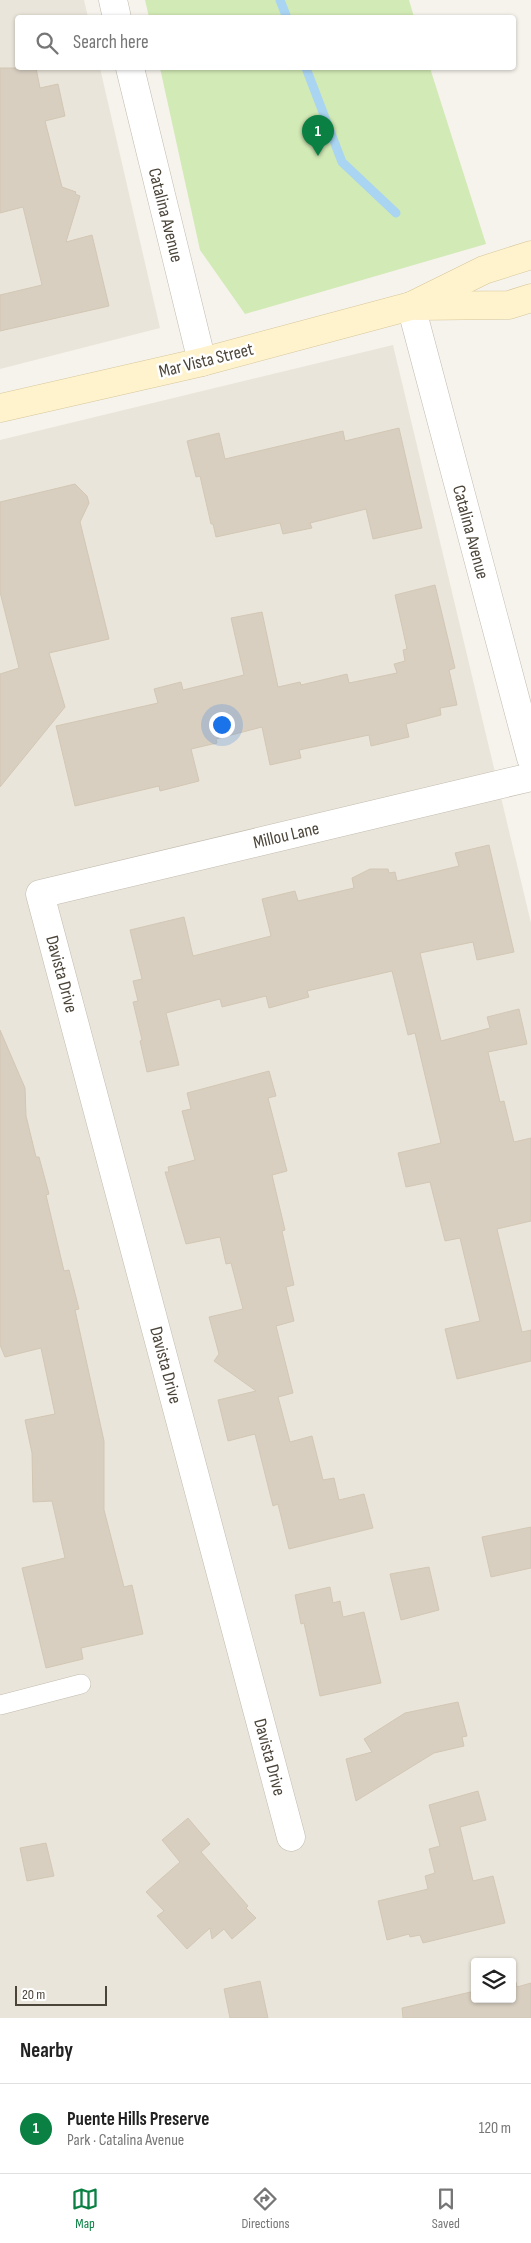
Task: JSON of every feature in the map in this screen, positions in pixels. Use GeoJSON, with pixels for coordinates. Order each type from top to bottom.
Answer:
{"type":"FeatureCollection","features":[{"type":"Feature","properties":{"kind":"street"},"geometry":{"type":"LineString","coordinates":[[113,0],[116,15]]}},
{"type":"Feature","properties":{"kind":"street","name":"Catalina Avenue"},"geometry":{"type":"LineString","coordinates":[[130,70],[202,362]]}},
{"type":"Feature","properties":{"kind":"street","name":"Mar Vista Street"},"geometry":{"type":"LineString","coordinates":[[0,408],[202,362],[411,306],[484,270],[531,255]]}},
{"type":"Feature","properties":{"kind":"street","name":"Mar Vista Street"},"geometry":{"type":"LineString","coordinates":[[411,306],[509,305],[531,298]]}},
{"type":"Feature","properties":{"kind":"street","name":"Catalina Avenue"},"geometry":{"type":"LineString","coordinates":[[411,306],[531,758]]}},
{"type":"Feature","properties":{"kind":"street","name":"Millou Lane"},"geometry":{"type":"LineString","coordinates":[[40,894],[531,777]]}},
{"type":"Feature","properties":{"kind":"street","name":"Davista Drive"},"geometry":{"type":"LineString","coordinates":[[40,894],[291,1837]]}},
{"type":"Feature","properties":{"kind":"lane"},"geometry":{"type":"LineString","coordinates":[[0,1705],[81,1684]]}},
{"type":"Feature","properties":{"kind":"shaded area"},"geometry":{"type":"Polygon","coordinates":[[[0,0],[84,0],[88,15],[15,15],[15,70],[100,70],[160,328],[0,369],[0,0]]]}},
{"type":"Feature","properties":{"kind":"shaded area"},"geometry":{"type":"Polygon","coordinates":[[[393,345],[531,923],[531,2018],[0,2018],[0,440],[393,345]]]}},
{"type":"Feature","properties":{"kind":"green space"},"geometry":{"type":"Polygon","coordinates":[[[145,0],[409,0],[413,15],[149,15],[145,0]]]}},
{"type":"Feature","properties":{"kind":"green space"},"geometry":{"type":"Polygon","coordinates":[[[160,70],[431,70],[486,244],[245,314],[200,250],[160,70]]]}},
{"type":"Feature","properties":{"kind":"building"},"geometry":{"type":"Polygon","coordinates":[[[0,68],[36,70],[40,88],[58,84],[65,116],[45,121],[62,187],[76,192],[75,194],[80,196],[66,242],[92,235],[109,306],[0,331],[0,295],[42,285],[23,207],[0,213],[0,68]]]}},
{"type":"Feature","properties":{"kind":"building"},"geometry":{"type":"Polygon","coordinates":[[[399,428],[422,528],[373,539],[366,509],[310,523],[312,528],[283,534],[280,523],[216,537],[213,524],[211,524],[200,476],[196,477],[187,441],[219,433],[225,459],[343,431],[345,441],[399,428]]]}},
{"type":"Feature","properties":{"kind":"building"},"geometry":{"type":"Polygon","coordinates":[[[75,484],[87,496],[89,503],[80,522],[109,639],[49,653],[65,707],[0,787],[0,674],[19,668],[0,592],[0,502],[75,484]]]}},
{"type":"Feature","properties":{"kind":"building"},"geometry":{"type":"Polygon","coordinates":[[[435,585],[455,668],[449,670],[457,705],[440,708],[441,715],[406,724],[409,737],[371,746],[369,735],[299,750],[301,758],[270,765],[262,727],[216,739],[217,743],[191,749],[199,781],[160,791],[159,786],[75,806],[56,726],[158,703],[154,689],[181,682],[183,690],[244,675],[231,618],[262,612],[278,687],[300,682],[301,685],[347,674],[349,683],[397,673],[394,664],[405,661],[403,650],[407,649],[395,595],[435,585]]]}},
{"type":"Feature","properties":{"kind":"building"},"geometry":{"type":"Polygon","coordinates":[[[489,845],[514,952],[477,960],[473,942],[420,953],[441,1041],[490,1028],[487,1017],[519,1009],[527,1044],[488,1052],[500,1102],[504,1101],[514,1142],[531,1138],[531,1221],[497,1229],[522,1332],[531,1330],[531,1361],[457,1379],[445,1329],[480,1321],[460,1238],[445,1241],[430,1182],[406,1187],[398,1153],[441,1143],[415,1033],[408,1035],[392,971],[307,991],[309,997],[269,1008],[266,996],[222,1007],[220,999],[166,1013],[179,1065],[147,1072],[133,1002],[138,1001],[133,981],[142,979],[130,930],[184,917],[193,956],[271,936],[262,899],[295,891],[298,901],[354,888],[352,878],[370,869],[388,869],[389,873],[395,872],[397,881],[459,866],[455,853],[489,845]]]}},
{"type":"Feature","properties":{"kind":"building"},"geometry":{"type":"Polygon","coordinates":[[[0,1030],[25,1088],[26,1116],[36,1157],[39,1157],[49,1194],[46,1195],[64,1271],[69,1270],[79,1309],[75,1310],[104,1441],[104,1510],[124,1587],[132,1585],[143,1634],[81,1648],[83,1659],[46,1668],[22,1568],[65,1558],[52,1501],[33,1502],[32,1453],[25,1420],[55,1414],[41,1348],[5,1357],[0,1345],[0,1030]]]}},
{"type":"Feature","properties":{"kind":"building"},"geometry":{"type":"Polygon","coordinates":[[[269,1071],[276,1096],[268,1098],[287,1171],[272,1175],[285,1230],[282,1231],[294,1285],[286,1287],[294,1321],[276,1326],[293,1393],[278,1397],[290,1442],[312,1436],[323,1480],[334,1478],[339,1500],[364,1494],[373,1528],[289,1549],[278,1504],[273,1506],[255,1434],[228,1441],[218,1400],[256,1391],[214,1361],[219,1354],[209,1317],[243,1309],[231,1263],[226,1264],[220,1237],[186,1244],[165,1172],[169,1172],[168,1167],[195,1160],[182,1111],[191,1109],[187,1093],[269,1071]]]}},
{"type":"Feature","properties":{"kind":"building"},"geometry":{"type":"Polygon","coordinates":[[[531,1527],[531,1568],[491,1577],[482,1537],[531,1527]]]}},
{"type":"Feature","properties":{"kind":"building"},"geometry":{"type":"Polygon","coordinates":[[[429,1567],[439,1610],[401,1620],[390,1574],[429,1567]]]}},
{"type":"Feature","properties":{"kind":"building"},"geometry":{"type":"Polygon","coordinates":[[[330,1587],[333,1603],[340,1601],[343,1617],[364,1612],[381,1683],[320,1696],[304,1623],[301,1624],[295,1595],[330,1587]]]}},
{"type":"Feature","properties":{"kind":"building"},"geometry":{"type":"Polygon","coordinates":[[[458,1702],[467,1736],[462,1737],[464,1746],[434,1753],[356,1801],[346,1759],[372,1752],[364,1739],[405,1713],[458,1702]]]}},
{"type":"Feature","properties":{"kind":"building"},"geometry":{"type":"Polygon","coordinates":[[[478,1791],[486,1820],[460,1827],[473,1881],[493,1876],[505,1923],[423,1943],[420,1935],[410,1937],[409,1934],[387,1940],[378,1901],[428,1889],[425,1876],[435,1873],[429,1849],[440,1846],[429,1805],[478,1791]]]}},
{"type":"Feature","properties":{"kind":"building"},"geometry":{"type":"Polygon","coordinates":[[[188,1818],[210,1844],[201,1852],[248,1906],[246,1908],[256,1918],[232,1939],[224,1929],[212,1939],[210,1928],[187,1949],[157,1916],[164,1911],[146,1892],[180,1862],[162,1840],[188,1818]]]}},
{"type":"Feature","properties":{"kind":"building"},"geometry":{"type":"Polygon","coordinates":[[[46,1843],[54,1876],[27,1881],[20,1848],[46,1843]]]}},
{"type":"Feature","properties":{"kind":"building"},"geometry":{"type":"Polygon","coordinates":[[[260,1981],[268,2018],[230,2018],[224,1989],[260,1981]]]}},
{"type":"Feature","properties":{"kind":"building"},"geometry":{"type":"Polygon","coordinates":[[[516,1982],[517,1987],[531,1983],[531,2018],[403,2018],[402,2008],[471,1992],[471,2003],[516,2003],[516,1982]]]}},
{"type":"Feature","properties":{"kind":"waterway"},"geometry":{"type":"LineString","coordinates":[[280,0],[286,15]]}},
{"type":"Feature","properties":{"kind":"waterway"},"geometry":{"type":"LineString","coordinates":[[307,70],[342,162],[396,213]]}},
{"type":"Feature","properties":{"kind":"place","name":"Puente Hills Preserve"},"geometry":{"type":"Point","coordinates":[318,156]}}]}
